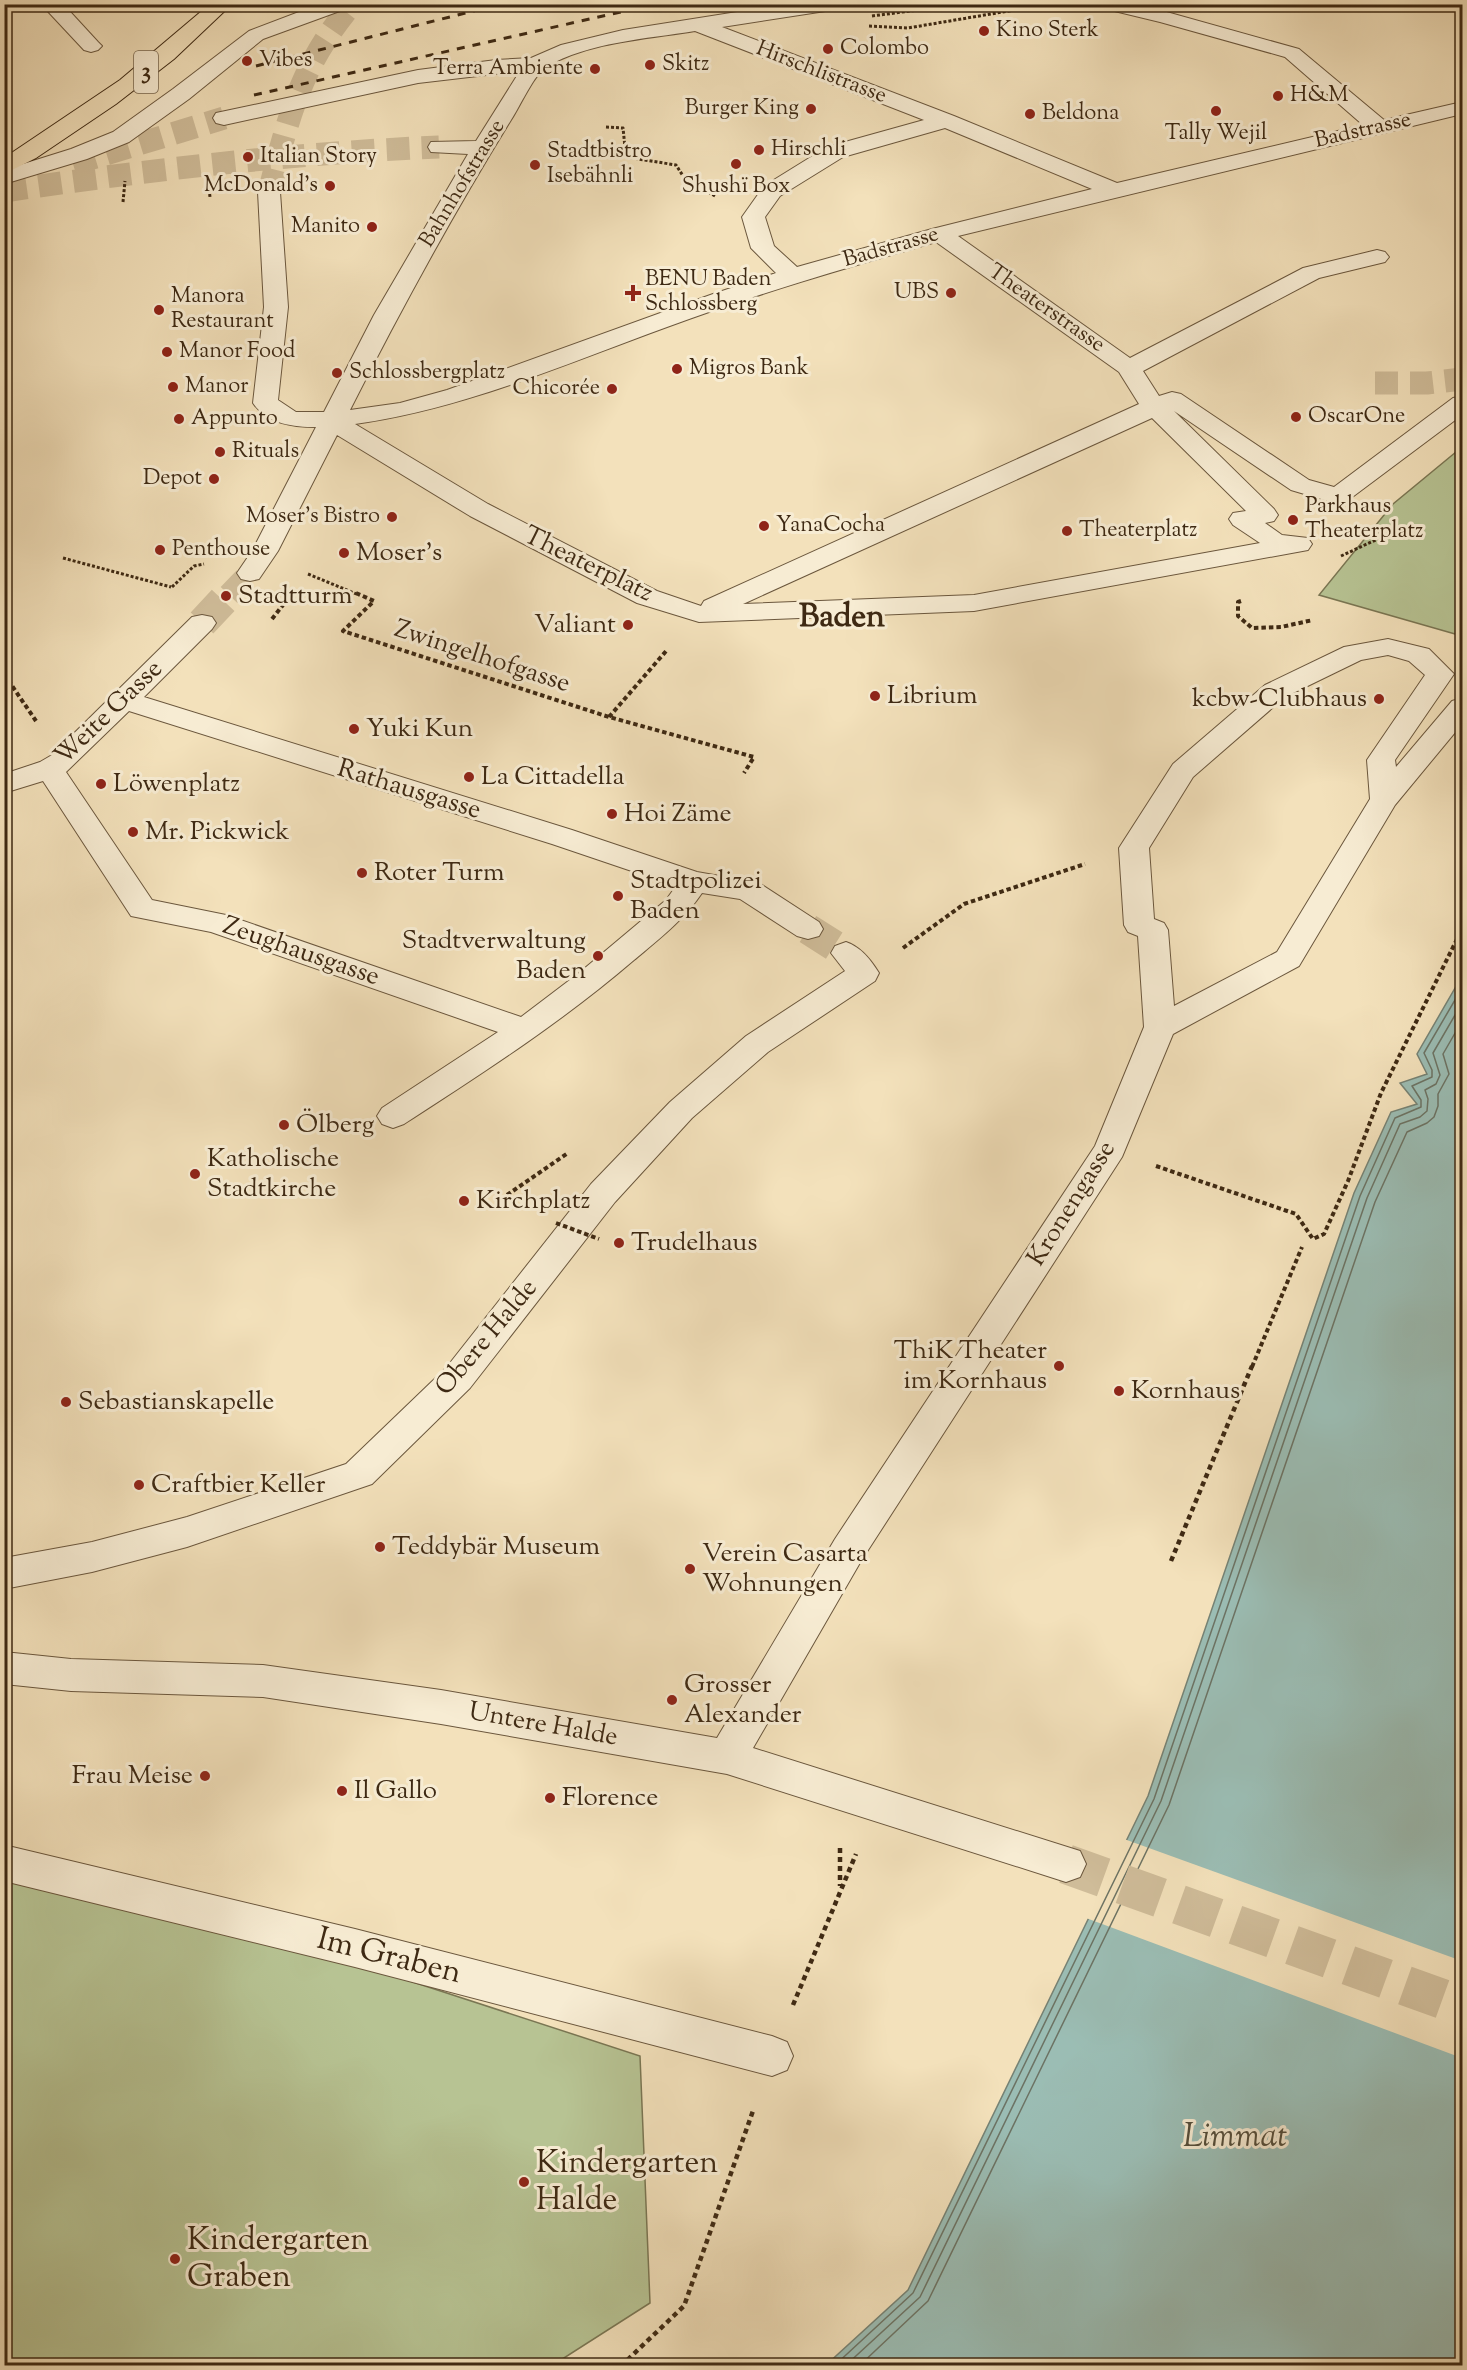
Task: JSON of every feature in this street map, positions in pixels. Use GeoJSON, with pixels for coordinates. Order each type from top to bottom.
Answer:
{"type":"FeatureCollection","features":[{"type":"Feature","properties":{"kind":"main road","name":"3"},"geometry":{"type":"LineString","coordinates":[[4,167],[89,113],[141,76],[188,38],[222,4]]}},
{"type":"Feature","properties":{"kind":"street"},"geometry":{"type":"LineString","coordinates":[[51,4],[91,46]]}},
{"type":"Feature","properties":{"kind":"street"},"geometry":{"type":"LineString","coordinates":[[4,177],[79,154],[121,137],[181,94],[256,35],[341,4]]}},
{"type":"Feature","properties":{"kind":"street"},"geometry":{"type":"LineString","coordinates":[[224,117],[433,73],[488,65],[535,64],[574,47],[633,34],[832,4]]}},
{"type":"Feature","properties":{"kind":"street"},"geometry":{"type":"LineString","coordinates":[[1109,4],[1165,17],[1292,53],[1379,127]]}},
{"type":"Feature","properties":{"kind":"street","name":"Hirschlistrasse"},"geometry":{"type":"LineString","coordinates":[[695,24],[946,121],[1114,190]]}},
{"type":"Feature","properties":{"kind":"street","name":"Bahnhofstrasse"},"geometry":{"type":"LineString","coordinates":[[250,573],[266,551],[386,315],[483,148],[535,64]]}},
{"type":"Feature","properties":{"kind":"street","name":"Badstrasse"},"geometry":{"type":"LineString","coordinates":[[269,192],[276,307],[266,403],[291,419],[331,420],[402,410],[456,395],[722,298],[940,234],[1114,190],[1462,108]]}},
{"type":"Feature","properties":{"kind":"street","name":"Hirschlistrasse"},"geometry":{"type":"LineString","coordinates":[[753,217],[772,190],[835,152],[946,121]]}},
{"type":"Feature","properties":{"kind":"street"},"geometry":{"type":"LineString","coordinates":[[439,147],[483,148]]}},
{"type":"Feature","properties":{"kind":"street"},"geometry":{"type":"LineString","coordinates":[[753,217],[763,248],[792,276]]}},
{"type":"Feature","properties":{"kind":"street","name":"Theaterstrasse"},"geometry":{"type":"LineString","coordinates":[[940,234],[1129,368],[1148,400]]}},
{"type":"Feature","properties":{"kind":"street"},"geometry":{"type":"LineString","coordinates":[[1129,368],[1311,273],[1377,256]]}},
{"type":"Feature","properties":{"kind":"street"},"geometry":{"type":"LineString","coordinates":[[699,614],[1148,400],[1172,399],[1299,485],[1338,496],[1462,403]]}},
{"type":"Feature","properties":{"kind":"street","name":"Theaterplatz"},"geometry":{"type":"LineString","coordinates":[[331,420],[479,510],[647,597],[699,614],[974,603],[1299,544],[1275,542],[1242,519],[1265,515],[1148,400]]}},
{"type":"Feature","properties":{"kind":"street","name":"Weite Gasse"},"geometry":{"type":"LineString","coordinates":[[4,784],[56,765],[202,623]]}},
{"type":"Feature","properties":{"kind":"street"},"geometry":{"type":"LineString","coordinates":[[1384,799],[1381,760],[1440,674],[1419,655],[1388,647],[1354,653],[1275,691],[1183,771],[1134,849],[1139,925],[1153,930],[1160,1027],[1288,959],[1384,799],[1462,707]]}},
{"type":"Feature","properties":{"kind":"street","name":"Rathausgasse"},"geometry":{"type":"LineString","coordinates":[[123,700],[540,830],[694,882]]}},
{"type":"Feature","properties":{"kind":"street","name":"Zeughausgasse"},"geometry":{"type":"LineString","coordinates":[[56,765],[114,872],[142,909],[215,922],[525,1030]]}},
{"type":"Feature","properties":{"kind":"street"},"geometry":{"type":"LineString","coordinates":[[393,1116],[525,1030],[590,981],[677,907],[694,882],[748,890],[808,929]]}},
{"type":"Feature","properties":{"kind":"street","name":"Obere Halde"},"geometry":{"type":"LineString","coordinates":[[4,1574],[92,1557],[188,1533],[359,1474],[458,1378],[603,1192],[681,1110],[757,1044],[864,973],[846,953]]}},
{"type":"Feature","properties":{"kind":"street","name":"Kronengasse"},"geometry":{"type":"LineString","coordinates":[[727,1757],[848,1550],[1110,1149],[1160,1027]]}},
{"type":"Feature","properties":{"kind":"street","name":"Untere Halde"},"geometry":{"type":"LineString","coordinates":[[4,1668],[71,1675],[262,1681],[441,1707],[727,1757],[1066,1864]]}},
{"type":"Feature","properties":{"kind":"street","name":"Im Graben"},"geometry":{"type":"LineString","coordinates":[[4,1863],[355,1948],[772,2056]]}},
{"type":"Feature","properties":{"kind":"path"},"geometry":{"type":"LineString","coordinates":[[879,15],[964,4]]}},
{"type":"Feature","properties":{"kind":"path"},"geometry":{"type":"LineString","coordinates":[[865,26],[908,28],[1050,4]]}},
{"type":"Feature","properties":{"kind":"path"},"geometry":{"type":"LineString","coordinates":[[902,7],[907,11]]}},
{"type":"Feature","properties":{"kind":"path"},"geometry":{"type":"LineString","coordinates":[[606,127],[624,128],[626,157],[676,165],[685,179],[753,217]]}},
{"type":"Feature","properties":{"kind":"path"},"geometry":{"type":"LineString","coordinates":[[209,189],[210,197]]}},
{"type":"Feature","properties":{"kind":"path"},"geometry":{"type":"LineString","coordinates":[[63,558],[171,587]]}},
{"type":"Feature","properties":{"kind":"path","name":"Zwingelhofgasse"},"geometry":{"type":"LineString","coordinates":[[308,574],[374,601],[343,631],[609,717],[754,757],[744,773]]}},
{"type":"Feature","properties":{"kind":"path"},"geometry":{"type":"LineString","coordinates":[[609,717],[699,614]]}},
{"type":"Feature","properties":{"kind":"path"},"geometry":{"type":"LineString","coordinates":[[4,674],[56,765]]}},
{"type":"Feature","properties":{"kind":"path"},"geometry":{"type":"LineString","coordinates":[[909,945],[964,904],[1134,849]]}},
{"type":"Feature","properties":{"kind":"path"},"geometry":{"type":"LineString","coordinates":[[1110,1149],[1296,1214],[1313,1239],[1324,1234],[1348,1181],[1381,1093],[1462,929]]}},
{"type":"Feature","properties":{"kind":"path"},"geometry":{"type":"LineString","coordinates":[[556,1223],[599,1239]]}},
{"type":"Feature","properties":{"kind":"path"},"geometry":{"type":"LineString","coordinates":[[1171,1561],[1302,1247]]}},
{"type":"Feature","properties":{"kind":"path"},"geometry":{"type":"LineString","coordinates":[[840,1838],[840,1890]]}},
{"type":"Feature","properties":{"kind":"path"},"geometry":{"type":"LineString","coordinates":[[621,2366],[684,2306],[772,2056],[856,1854]]}},
{"type":"Feature","properties":{"kind":"green space"},"geometry":{"type":"Polygon","coordinates":[[[1462,447],[1462,636],[1319,595],[1393,504],[1462,447]]]}},
{"type":"Feature","properties":{"kind":"green space"},"geometry":{"type":"Polygon","coordinates":[[[5,1849],[640,2056],[650,2303],[553,2365],[5,2366],[5,1849]]]}},
{"type":"Feature","properties":{"kind":"water","name":"Limmat"},"geometry":{"type":"Polygon","coordinates":[[[1462,976],[1462,2365],[825,2366],[908,2290],[1148,1796],[1354,1193],[1391,1112],[1417,1104],[1400,1083],[1427,1074],[1417,1054],[1462,976]]]}},
{"type":"Feature","properties":{"kind":"pier"},"geometry":{"type":"Polygon","coordinates":[[[1124,1839],[1462,1961],[1462,2058],[1086,1918],[1124,1839]]]}},
{"type":"Feature","properties":{"kind":"tunnel"},"geometry":{"type":"LineString","coordinates":[[278,158],[290,115],[308,71],[334,27],[352,4]]}},
{"type":"Feature","properties":{"kind":"tunnel"},"geometry":{"type":"LineString","coordinates":[[73,164],[224,118]]}},
{"type":"Feature","properties":{"kind":"tunnel"},"geometry":{"type":"LineString","coordinates":[[278,158],[439,147]]}},
{"type":"Feature","properties":{"kind":"tunnel"},"geometry":{"type":"LineString","coordinates":[[4,191],[278,158]]}},
{"type":"Feature","properties":{"kind":"tunnel"},"geometry":{"type":"LineString","coordinates":[[269,192],[278,158]]}},
{"type":"Feature","properties":{"kind":"tunnel"},"geometry":{"type":"LineString","coordinates":[[1375,383],[1427,383],[1462,379]]}},
{"type":"Feature","properties":{"kind":"tunnel"},"geometry":{"type":"LineString","coordinates":[[229,595],[250,573]]}},
{"type":"Feature","properties":{"kind":"tunnel"},"geometry":{"type":"LineString","coordinates":[[202,623],[230,593]]}},
{"type":"Feature","properties":{"kind":"tunnel"},"geometry":{"type":"LineString","coordinates":[[808,929],[846,953]]}},
{"type":"Feature","properties":{"kind":"tunnel"},"geometry":{"type":"LineString","coordinates":[[1066,1864],[1462,2006]]}},
{"type":"Feature","properties":{"kind":"railway"},"geometry":{"type":"LineString","coordinates":[[256,66],[501,4]]}},
{"type":"Feature","properties":{"kind":"railway"},"geometry":{"type":"LineString","coordinates":[[254,95],[656,4]]}},
{"type":"Feature","properties":{"kind":"place","name":"Kino Sterk"},"geometry":{"type":"Point","coordinates":[984,31]}},
{"type":"Feature","properties":{"kind":"place","name":"Colombo"},"geometry":{"type":"Point","coordinates":[828,49]}},
{"type":"Feature","properties":{"kind":"place","name":"Vibes"},"geometry":{"type":"Point","coordinates":[247,61]}},
{"type":"Feature","properties":{"kind":"place","name":"Skitz"},"geometry":{"type":"Point","coordinates":[650,65]}},
{"type":"Feature","properties":{"kind":"place","name":"Terra Ambiente"},"geometry":{"type":"Point","coordinates":[595,69]}},
{"type":"Feature","properties":{"kind":"place","name":"H&M"},"geometry":{"type":"Point","coordinates":[1278,96]}},
{"type":"Feature","properties":{"kind":"place","name":"Burger King"},"geometry":{"type":"Point","coordinates":[811,109]}},
{"type":"Feature","properties":{"kind":"place","name":"Tally Wejil"},"geometry":{"type":"Point","coordinates":[1216,111]}},
{"type":"Feature","properties":{"kind":"place","name":"Beldona"},"geometry":{"type":"Point","coordinates":[1030,114]}},
{"type":"Feature","properties":{"kind":"place","name":"Hirschli"},"geometry":{"type":"Point","coordinates":[759,150]}},
{"type":"Feature","properties":{"kind":"place","name":"Italian Story"},"geometry":{"type":"Point","coordinates":[248,157]}},
{"type":"Feature","properties":{"kind":"place","name":"Shushï Box"},"geometry":{"type":"Point","coordinates":[736,164]}},
{"type":"Feature","properties":{"kind":"place","name":"Stadtbistro Isebähnli"},"geometry":{"type":"Point","coordinates":[535,165]}},
{"type":"Feature","properties":{"kind":"place","name":"McDonald's"},"geometry":{"type":"Point","coordinates":[330,186]}},
{"type":"Feature","properties":{"kind":"place","name":"Manito"},"geometry":{"type":"Point","coordinates":[372,227]}},
{"type":"Feature","properties":{"kind":"place","name":"BENU Baden Schlossberg"},"geometry":{"type":"Point","coordinates":[633,293]}},
{"type":"Feature","properties":{"kind":"place","name":"UBS"},"geometry":{"type":"Point","coordinates":[951,293]}},
{"type":"Feature","properties":{"kind":"place","name":"Manora Restaurant"},"geometry":{"type":"Point","coordinates":[159,310]}},
{"type":"Feature","properties":{"kind":"place","name":"Manor Food"},"geometry":{"type":"Point","coordinates":[167,352]}},
{"type":"Feature","properties":{"kind":"place","name":"Migros Bank"},"geometry":{"type":"Point","coordinates":[677,369]}},
{"type":"Feature","properties":{"kind":"place","name":"Schlossbergplatz"},"geometry":{"type":"Point","coordinates":[337,373]}},
{"type":"Feature","properties":{"kind":"place","name":"Manor"},"geometry":{"type":"Point","coordinates":[173,387]}},
{"type":"Feature","properties":{"kind":"place","name":"Chicorée"},"geometry":{"type":"Point","coordinates":[612,389]}},
{"type":"Feature","properties":{"kind":"place","name":"OscarOne"},"geometry":{"type":"Point","coordinates":[1296,417]}},
{"type":"Feature","properties":{"kind":"place","name":"Appunto"},"geometry":{"type":"Point","coordinates":[179,419]}},
{"type":"Feature","properties":{"kind":"place","name":"Rituals"},"geometry":{"type":"Point","coordinates":[220,452]}},
{"type":"Feature","properties":{"kind":"place","name":"Depot"},"geometry":{"type":"Point","coordinates":[214,479]}},
{"type":"Feature","properties":{"kind":"place","name":"Moser's Bistro"},"geometry":{"type":"Point","coordinates":[392,517]}},
{"type":"Feature","properties":{"kind":"place","name":"Parkhaus Theaterplatz"},"geometry":{"type":"Point","coordinates":[1293,520]}},
{"type":"Feature","properties":{"kind":"place","name":"YanaCocha"},"geometry":{"type":"Point","coordinates":[764,526]}},
{"type":"Feature","properties":{"kind":"place","name":"Theaterplatz"},"geometry":{"type":"Point","coordinates":[1067,531]}},
{"type":"Feature","properties":{"kind":"place","name":"Penthouse"},"geometry":{"type":"Point","coordinates":[160,550]}},
{"type":"Feature","properties":{"kind":"place","name":"Moser's"},"geometry":{"type":"Point","coordinates":[344,553]}},
{"type":"Feature","properties":{"kind":"place","name":"Stadtturm"},"geometry":{"type":"Point","coordinates":[226,596]}},
{"type":"Feature","properties":{"kind":"place","name":"Valiant"},"geometry":{"type":"Point","coordinates":[628,625]}},
{"type":"Feature","properties":{"kind":"place","name":"Librium"},"geometry":{"type":"Point","coordinates":[875,696]}},
{"type":"Feature","properties":{"kind":"place","name":"kcbw-Clubhaus"},"geometry":{"type":"Point","coordinates":[1379,699]}},
{"type":"Feature","properties":{"kind":"place","name":"Yuki Kun"},"geometry":{"type":"Point","coordinates":[354,729]}},
{"type":"Feature","properties":{"kind":"place","name":"La Cittadella"},"geometry":{"type":"Point","coordinates":[469,777]}},
{"type":"Feature","properties":{"kind":"place","name":"Löwenplatz"},"geometry":{"type":"Point","coordinates":[101,784]}},
{"type":"Feature","properties":{"kind":"place","name":"Hoi Zäme"},"geometry":{"type":"Point","coordinates":[612,814]}},
{"type":"Feature","properties":{"kind":"place","name":"Mr. Pickwick"},"geometry":{"type":"Point","coordinates":[133,832]}},
{"type":"Feature","properties":{"kind":"place","name":"Roter Turm"},"geometry":{"type":"Point","coordinates":[362,873]}},
{"type":"Feature","properties":{"kind":"place","name":"Stadtpolizei Baden"},"geometry":{"type":"Point","coordinates":[618,896]}},
{"type":"Feature","properties":{"kind":"place","name":"Stadtverwaltung Baden"},"geometry":{"type":"Point","coordinates":[598,956]}},
{"type":"Feature","properties":{"kind":"place","name":"Ölberg"},"geometry":{"type":"Point","coordinates":[284,1125]}},
{"type":"Feature","properties":{"kind":"place","name":"Katholische Stadtkirche"},"geometry":{"type":"Point","coordinates":[195,1174]}},
{"type":"Feature","properties":{"kind":"place","name":"Kirchplatz"},"geometry":{"type":"Point","coordinates":[464,1201]}},
{"type":"Feature","properties":{"kind":"place","name":"Trudelhaus"},"geometry":{"type":"Point","coordinates":[619,1243]}},
{"type":"Feature","properties":{"kind":"place","name":"ThiK Theater im Kornhaus"},"geometry":{"type":"Point","coordinates":[1059,1366]}},
{"type":"Feature","properties":{"kind":"place","name":"Kornhaus"},"geometry":{"type":"Point","coordinates":[1119,1391]}},
{"type":"Feature","properties":{"kind":"place","name":"Sebastianskapelle"},"geometry":{"type":"Point","coordinates":[66,1402]}},
{"type":"Feature","properties":{"kind":"place","name":"Craftbier Keller"},"geometry":{"type":"Point","coordinates":[139,1485]}},
{"type":"Feature","properties":{"kind":"place","name":"Teddybär Museum"},"geometry":{"type":"Point","coordinates":[380,1547]}},
{"type":"Feature","properties":{"kind":"place","name":"Verein Casarta Wohnungen"},"geometry":{"type":"Point","coordinates":[690,1569]}},
{"type":"Feature","properties":{"kind":"place","name":"Grosser Alexander"},"geometry":{"type":"Point","coordinates":[672,1700]}},
{"type":"Feature","properties":{"kind":"place","name":"Frau Meise"},"geometry":{"type":"Point","coordinates":[205,1776]}},
{"type":"Feature","properties":{"kind":"place","name":"Il Gallo"},"geometry":{"type":"Point","coordinates":[342,1791]}},
{"type":"Feature","properties":{"kind":"place","name":"Florence"},"geometry":{"type":"Point","coordinates":[550,1798]}},
{"type":"Feature","properties":{"kind":"place","name":"Kindergarten Halde"},"geometry":{"type":"Point","coordinates":[524,2182]}},
{"type":"Feature","properties":{"kind":"place","name":"Kindergarten Graben"},"geometry":{"type":"Point","coordinates":[175,2259]}},
{"type":"Feature","properties":{"kind":"district","name":"Baden"},"geometry":{"type":"Point","coordinates":[842,618]}}]}
